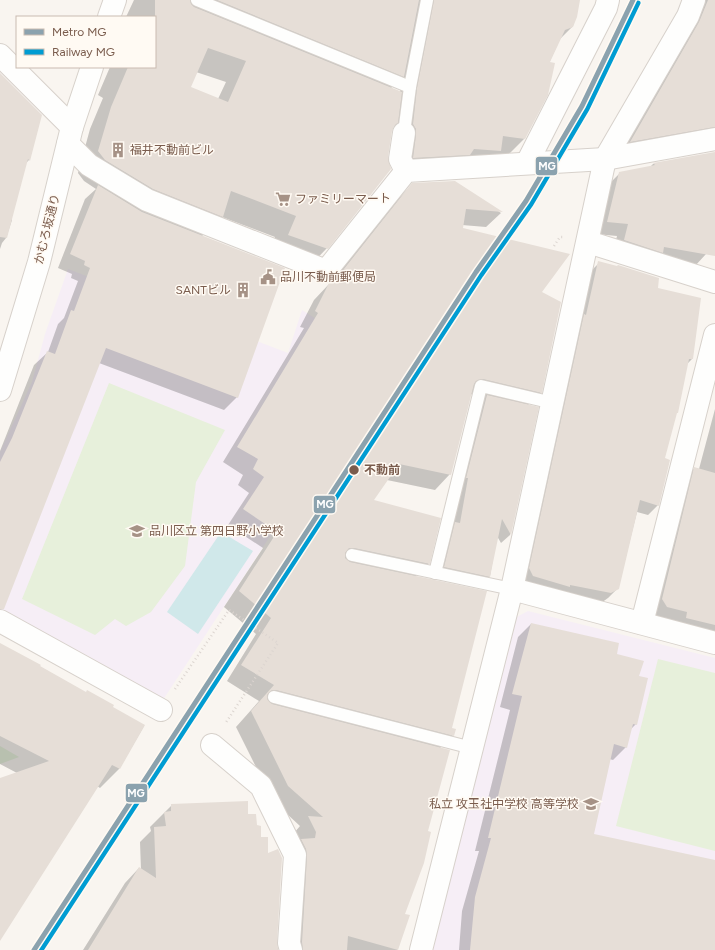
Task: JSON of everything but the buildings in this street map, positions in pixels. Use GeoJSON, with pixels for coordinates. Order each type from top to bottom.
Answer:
{"type":"FeatureCollection","features":[{"type":"Feature","properties":{"kind":"street"},"geometry":{"type":"LineString","coordinates":[[109,16],[115,0]]}},
{"type":"Feature","properties":{"kind":"street"},"geometry":{"type":"LineString","coordinates":[[527,163],[606,8],[608,0]]}},
{"type":"Feature","properties":{"kind":"street"},"geometry":{"type":"LineString","coordinates":[[421,950],[512,589],[588,242],[604,160],[688,16],[694,0]]}},
{"type":"Feature","properties":{"kind":"street"},"geometry":{"type":"LineString","coordinates":[[0,55],[70,136],[89,165],[147,200],[326,271],[406,171],[527,163],[604,160],[715,139]]}},
{"type":"Feature","properties":{"kind":"street","name":"かむろ坂通り"},"geometry":{"type":"LineString","coordinates":[[0,390],[40,262],[70,136],[92,68]]}},
{"type":"Feature","properties":{"kind":"street"},"geometry":{"type":"LineString","coordinates":[[404,133],[400,159],[406,171]]}},
{"type":"Feature","properties":{"kind":"street"},"geometry":{"type":"LineString","coordinates":[[588,242],[715,282]]}},
{"type":"Feature","properties":{"kind":"street"},"geometry":{"type":"LineString","coordinates":[[642,623],[715,335]]}},
{"type":"Feature","properties":{"kind":"street"},"geometry":{"type":"LineString","coordinates":[[512,589],[715,643]]}},
{"type":"Feature","properties":{"kind":"street"},"geometry":{"type":"LineString","coordinates":[[0,621],[161,710]]}},
{"type":"Feature","properties":{"kind":"street"},"geometry":{"type":"LineString","coordinates":[[212,745],[261,786],[295,855],[289,943],[291,950]]}},
{"type":"Feature","properties":{"kind":"lane"},"geometry":{"type":"LineString","coordinates":[[197,0],[410,87]]}},
{"type":"Feature","properties":{"kind":"lane"},"geometry":{"type":"LineString","coordinates":[[404,133],[410,87],[427,0]]}},
{"type":"Feature","properties":{"kind":"lane"},"geometry":{"type":"LineString","coordinates":[[435,573],[481,386],[553,403]]}},
{"type":"Feature","properties":{"kind":"lane"},"geometry":{"type":"LineString","coordinates":[[352,555],[512,589]]}},
{"type":"Feature","properties":{"kind":"lane"},"geometry":{"type":"LineString","coordinates":[[274,697],[472,748]]}},
{"type":"Feature","properties":{"kind":"path"},"geometry":{"type":"LineString","coordinates":[[161,710],[229,610],[278,643],[212,745]]}},
{"type":"Feature","properties":{"kind":"shaded area","name":"品川区立 第四日野小学校"},"geometry":{"type":"Polygon","coordinates":[[[68,269],[288,353],[302,310],[384,362],[161,703],[0,610],[0,452],[32,382],[45,334],[68,269]]]}},
{"type":"Feature","properties":{"kind":"shaded area","name":"私立 攻玉社中学校 高等学校"},"geometry":{"type":"Polygon","coordinates":[[[528,611],[715,658],[715,950],[432,950],[511,620],[528,611]]]}},
{"type":"Feature","properties":{"kind":"green space"},"geometry":{"type":"Polygon","coordinates":[[[109,383],[225,430],[196,482],[185,566],[151,612],[126,626],[115,619],[95,635],[22,599],[109,383]]]}},
{"type":"Feature","properties":{"kind":"green space"},"geometry":{"type":"Polygon","coordinates":[[[658,659],[715,673],[715,851],[616,826],[658,659]]]}},
{"type":"Feature","properties":{"kind":"green space"},"geometry":{"type":"Polygon","coordinates":[[[0,746],[19,757],[0,764],[0,746]]]}},
{"type":"Feature","properties":{"kind":"water"},"geometry":{"type":"Polygon","coordinates":[[[221,532],[253,551],[198,634],[167,612],[221,532]]]}},
{"type":"Feature","properties":{"kind":"metro line","name":"MG"},"geometry":{"type":"LineString","coordinates":[[34,950],[476,272],[526,201],[582,106],[633,0]]}},
{"type":"Feature","properties":{"kind":"rail line","name":"MG"},"geometry":{"type":"LineString","coordinates":[[41,950],[481,275],[531,204],[587,109],[638,3]]}},
{"type":"Feature","properties":{"kind":"place","name":"福井不動前ビル"},"geometry":{"type":"Point","coordinates":[118,150]}},
{"type":"Feature","properties":{"kind":"place","name":"ファミリーマート"},"geometry":{"type":"Point","coordinates":[283,199]}},
{"type":"Feature","properties":{"kind":"place","name":"品川不動前郵便局"},"geometry":{"type":"Point","coordinates":[268,277]}},
{"type":"Feature","properties":{"kind":"place","name":"SANTビル"},"geometry":{"type":"Point","coordinates":[243,290]}},
{"type":"Feature","properties":{"kind":"place","name":"不動前"},"geometry":{"type":"Point","coordinates":[354,470]}},
{"type":"Feature","properties":{"kind":"place","name":"品川区立 第四日野小学校"},"geometry":{"type":"Point","coordinates":[137,531]}},
{"type":"Feature","properties":{"kind":"place","name":"私立 攻玉社中学校 高等学校"},"geometry":{"type":"Point","coordinates":[591,804]}}]}
